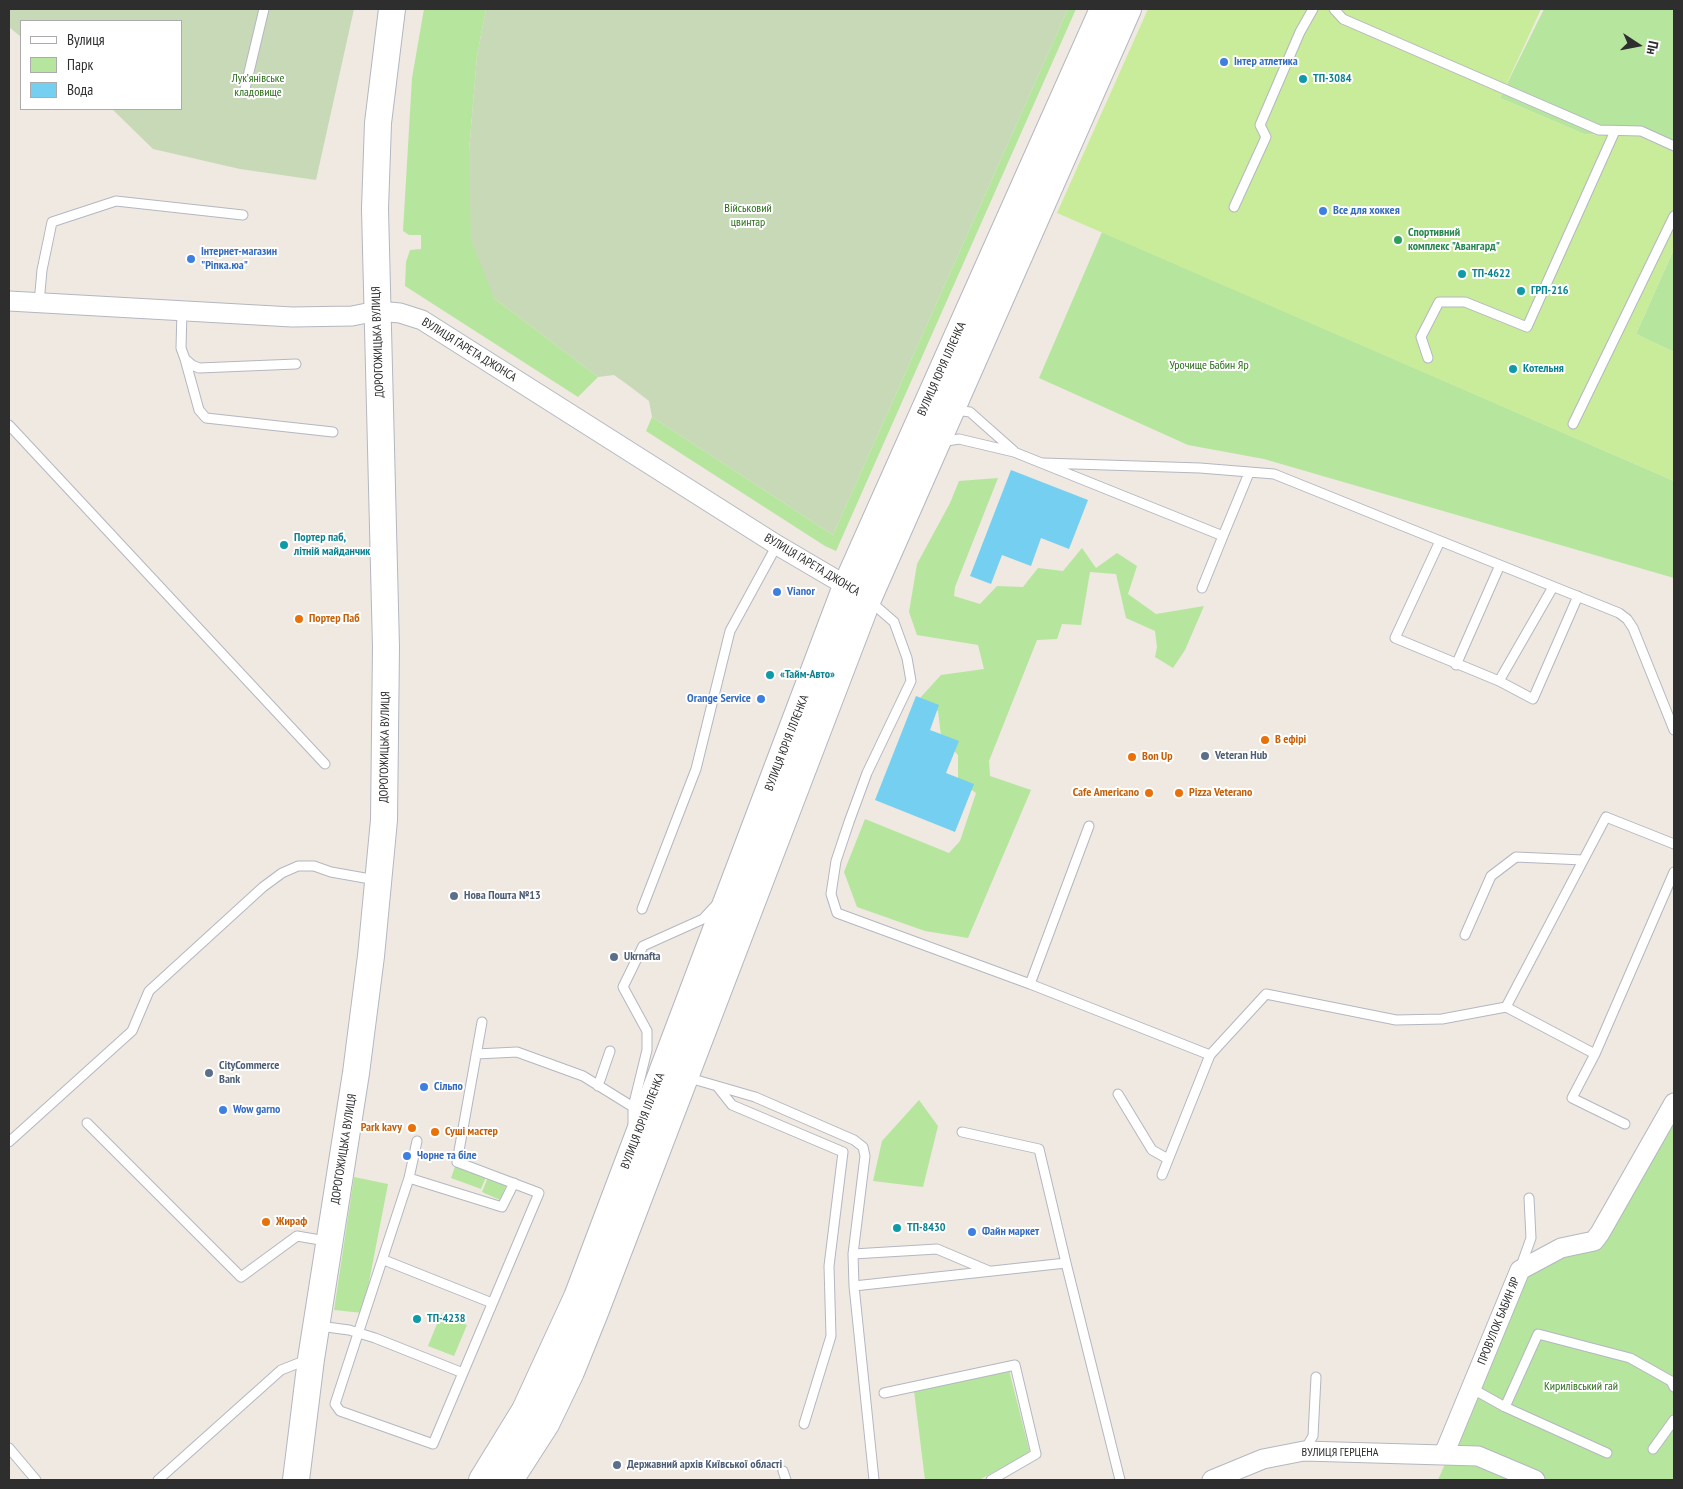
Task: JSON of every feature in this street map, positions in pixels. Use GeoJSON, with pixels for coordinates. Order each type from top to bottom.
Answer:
{"type":"FeatureCollection","features":[{"type":"Feature","properties":{"kind":"main road","name":"ДОРОГОЖИЦЬКА ВУЛИЦЯ"},"geometry":{"type":"LineString","coordinates":[[296,1480],[310,1359],[356,1073],[379,881],[384,820],[386,647],[375,209],[378,133],[392,9]]}},
{"type":"Feature","properties":{"kind":"main road","name":"ВУЛИЦЯ ЮРІЯ ІЛЛЄНКА"},"geometry":{"type":"LineString","coordinates":[[482,1480],[525,1410],[577,1297],[846,586],[1103,9]]}},
{"type":"Feature","properties":{"kind":"main road","name":"ВУЛИЦЯ ЮРІЯ ІЛЛЄНКА"},"geometry":{"type":"LineString","coordinates":[[510,1480],[546,1424],[571,1372],[686,1077],[868,599],[1128,9]]}},
{"type":"Feature","properties":{"kind":"street","name":"ВУЛИЦЯ ҐАРЕТА ДЖОНСА"},"geometry":{"type":"LineString","coordinates":[[9,301],[292,317],[352,316],[377,311],[400,313],[422,320],[776,545],[868,599]]}},
{"type":"Feature","properties":{"kind":"street","name":"ПРОВУЛОК БАБИН ЯР"},"geometry":{"type":"LineString","coordinates":[[1444,1454],[1520,1270],[1561,1248],[1594,1241],[1674,1103]]}},
{"type":"Feature","properties":{"kind":"street","name":"ВУЛИЦЯ ГЕРЦЕНА"},"geometry":{"type":"LineString","coordinates":[[1212,1480],[1262,1459],[1304,1451],[1478,1456],[1535,1480]]}},
{"type":"Feature","properties":{"kind":"lane"},"geometry":{"type":"LineString","coordinates":[[244,93],[264,9]]}},
{"type":"Feature","properties":{"kind":"lane"},"geometry":{"type":"LineString","coordinates":[[1234,207],[1266,137],[1260,125],[1300,32],[1313,9]]}},
{"type":"Feature","properties":{"kind":"lane"},"geometry":{"type":"LineString","coordinates":[[1334,9],[1342,19],[1599,130],[1641,131],[1674,146]]}},
{"type":"Feature","properties":{"kind":"lane"},"geometry":{"type":"LineString","coordinates":[[1428,358],[1421,337],[1439,302],[1465,302],[1527,327],[1615,131]]}},
{"type":"Feature","properties":{"kind":"lane"},"geometry":{"type":"LineString","coordinates":[[38,303],[42,270],[52,222],[116,201],[243,216]]}},
{"type":"Feature","properties":{"kind":"lane"},"geometry":{"type":"LineString","coordinates":[[1573,424],[1674,216]]}},
{"type":"Feature","properties":{"kind":"lane"},"geometry":{"type":"LineString","coordinates":[[182,311],[181,348],[199,410],[206,418],[333,432]]}},
{"type":"Feature","properties":{"kind":"lane"},"geometry":{"type":"LineString","coordinates":[[184,359],[199,368],[296,364]]}},
{"type":"Feature","properties":{"kind":"lane"},"geometry":{"type":"LineString","coordinates":[[951,410],[970,412],[1014,452]]}},
{"type":"Feature","properties":{"kind":"lane"},"geometry":{"type":"LineString","coordinates":[[9,425],[324,764]]}},
{"type":"Feature","properties":{"kind":"lane"},"geometry":{"type":"LineString","coordinates":[[936,443],[959,439],[1014,452],[1223,536]]}},
{"type":"Feature","properties":{"kind":"lane"},"geometry":{"type":"LineString","coordinates":[[1042,463],[1200,468],[1274,474],[1578,596],[1628,618],[1674,730]]}},
{"type":"Feature","properties":{"kind":"lane"},"geometry":{"type":"LineString","coordinates":[[1202,588],[1250,473]]}},
{"type":"Feature","properties":{"kind":"lane"},"geometry":{"type":"LineString","coordinates":[[1440,541],[1395,638],[1456,665],[1499,681],[1533,699],[1578,596]]}},
{"type":"Feature","properties":{"kind":"lane"},"geometry":{"type":"LineString","coordinates":[[642,909],[696,770],[730,631],[776,545]]}},
{"type":"Feature","properties":{"kind":"lane"},"geometry":{"type":"LineString","coordinates":[[1456,665],[1500,565]]}},
{"type":"Feature","properties":{"kind":"lane"},"geometry":{"type":"LineString","coordinates":[[1499,681],[1553,587]]}},
{"type":"Feature","properties":{"kind":"lane"},"geometry":{"type":"LineString","coordinates":[[868,599],[894,622],[907,658],[911,681],[878,748],[836,861],[831,894],[837,913],[1030,984],[1210,1055]]}},
{"type":"Feature","properties":{"kind":"lane"},"geometry":{"type":"LineString","coordinates":[[1506,1007],[1606,816],[1674,844]]}},
{"type":"Feature","properties":{"kind":"lane"},"geometry":{"type":"LineString","coordinates":[[1030,984],[1089,826]]}},
{"type":"Feature","properties":{"kind":"lane"},"geometry":{"type":"LineString","coordinates":[[1465,935],[1491,876],[1516,857],[1583,860]]}},
{"type":"Feature","properties":{"kind":"lane"},"geometry":{"type":"LineString","coordinates":[[9,1142],[132,1031],[149,991],[263,887],[282,873],[298,866],[314,866],[331,872],[379,881]]}},
{"type":"Feature","properties":{"kind":"lane"},"geometry":{"type":"LineString","coordinates":[[1625,1124],[1572,1098],[1595,1054],[1674,872]]}},
{"type":"Feature","properties":{"kind":"lane"},"geometry":{"type":"LineString","coordinates":[[633,1145],[633,1107],[647,1050],[647,1031],[623,987],[643,946],[703,919],[731,888]]}},
{"type":"Feature","properties":{"kind":"lane"},"geometry":{"type":"LineString","coordinates":[[1162,1175],[1210,1055],[1266,994],[1396,1020],[1442,1019],[1506,1007],[1595,1054]]}},
{"type":"Feature","properties":{"kind":"lane"},"geometry":{"type":"LineString","coordinates":[[417,1141],[409,1178],[384,1260],[335,1407],[340,1411],[433,1444],[539,1193],[457,1162],[482,1022]]}},
{"type":"Feature","properties":{"kind":"lane"},"geometry":{"type":"LineString","coordinates":[[598,1086],[610,1051]]}},
{"type":"Feature","properties":{"kind":"lane"},"geometry":{"type":"LineString","coordinates":[[476,1054],[517,1052],[583,1076],[633,1107]]}},
{"type":"Feature","properties":{"kind":"lane"},"geometry":{"type":"LineString","coordinates":[[686,1077],[755,1097],[854,1140],[863,1146],[865,1156],[853,1254],[854,1286],[874,1480]]}},
{"type":"Feature","properties":{"kind":"lane"},"geometry":{"type":"LineString","coordinates":[[717,1086],[732,1105],[844,1152],[829,1266],[831,1336],[804,1424]]}},
{"type":"Feature","properties":{"kind":"lane"},"geometry":{"type":"LineString","coordinates":[[1118,1094],[1152,1150],[1168,1160]]}},
{"type":"Feature","properties":{"kind":"lane"},"geometry":{"type":"LineString","coordinates":[[87,1123],[241,1277],[297,1236],[329,1242]]}},
{"type":"Feature","properties":{"kind":"lane"},"geometry":{"type":"LineString","coordinates":[[962,1132],[1039,1149],[1120,1480]]}},
{"type":"Feature","properties":{"kind":"lane"},"geometry":{"type":"LineString","coordinates":[[409,1178],[502,1208],[514,1183]]}},
{"type":"Feature","properties":{"kind":"lane"},"geometry":{"type":"LineString","coordinates":[[1520,1270],[1531,1238],[1530,1198]]}},
{"type":"Feature","properties":{"kind":"lane"},"geometry":{"type":"LineString","coordinates":[[853,1254],[937,1249],[989,1271]]}},
{"type":"Feature","properties":{"kind":"lane"},"geometry":{"type":"LineString","coordinates":[[384,1260],[492,1302]]}},
{"type":"Feature","properties":{"kind":"lane"},"geometry":{"type":"LineString","coordinates":[[854,1286],[1066,1263]]}},
{"type":"Feature","properties":{"kind":"lane"},"geometry":{"type":"LineString","coordinates":[[316,1325],[360,1333],[463,1373]]}},
{"type":"Feature","properties":{"kind":"lane"},"geometry":{"type":"LineString","coordinates":[[1505,1407],[1538,1334],[1630,1358],[1672,1381],[1674,1387]]}},
{"type":"Feature","properties":{"kind":"lane"},"geometry":{"type":"LineString","coordinates":[[158,1480],[281,1370],[310,1359]]}},
{"type":"Feature","properties":{"kind":"lane"},"geometry":{"type":"LineString","coordinates":[[884,1393],[1015,1365],[1036,1454],[992,1480]]}},
{"type":"Feature","properties":{"kind":"lane"},"geometry":{"type":"LineString","coordinates":[[1304,1451],[1313,1436],[1316,1377]]}},
{"type":"Feature","properties":{"kind":"lane"},"geometry":{"type":"LineString","coordinates":[[1471,1388],[1505,1407],[1607,1454]]}},
{"type":"Feature","properties":{"kind":"lane"},"geometry":{"type":"LineString","coordinates":[[1653,1449],[1674,1420]]}},
{"type":"Feature","properties":{"kind":"lane"},"geometry":{"type":"LineString","coordinates":[[9,1448],[36,1480]]}},
{"type":"Feature","properties":{"kind":"lane"},"geometry":{"type":"LineString","coordinates":[[783,1471],[786,1480]]}},
{"type":"Feature","properties":{"kind":"green space","name":"Лукʼянівське кладовище"},"geometry":{"type":"Polygon","coordinates":[[[9,9],[354,9],[316,180],[240,169],[153,149],[113,110],[182,110],[182,20],[20,20],[20,36],[9,27],[9,9]]]}},
{"type":"Feature","properties":{"kind":"green space"},"geometry":{"type":"Polygon","coordinates":[[[424,9],[486,9],[477,56],[469,151],[494,298],[598,377],[578,397],[405,286],[406,262],[410,250],[421,249],[421,235],[409,235],[403,231],[412,78],[424,9]]]}},
{"type":"Feature","properties":{"kind":"green space","name":"Військовий цвинтар"},"geometry":{"type":"Polygon","coordinates":[[[486,9],[1068,9],[833,535],[652,417],[649,401],[628,385],[614,375],[598,377],[494,298],[471,240],[469,151],[477,56],[486,9]]]}},
{"type":"Feature","properties":{"kind":"green space"},"geometry":{"type":"Polygon","coordinates":[[[1068,9],[1076,9],[836,551],[825,546],[646,431],[652,417],[833,535],[1068,9]]]}},
{"type":"Feature","properties":{"kind":"green space","name":"Спортивний комплекс \"Авангард\""},"geometry":{"type":"Polygon","coordinates":[[[1148,9],[1541,9],[1500,98],[1584,134],[1639,136],[1674,151],[1674,249],[1636,334],[1674,352],[1674,481],[1057,213],[1148,9]]]}},
{"type":"Feature","properties":{"kind":"green space"},"geometry":{"type":"Polygon","coordinates":[[[1544,9],[1674,9],[1674,151],[1639,136],[1584,134],[1500,98],[1544,9]]]}},
{"type":"Feature","properties":{"kind":"green space","name":"Урочище Бабин Яр"},"geometry":{"type":"Polygon","coordinates":[[[1102,232],[1674,481],[1674,578],[1264,459],[1188,445],[1039,378],[1102,232]]]}},
{"type":"Feature","properties":{"kind":"green space"},"geometry":{"type":"Polygon","coordinates":[[[1674,249],[1674,352],[1636,334],[1674,249]]]}},
{"type":"Feature","properties":{"kind":"green space"},"geometry":{"type":"Polygon","coordinates":[[[998,478],[955,587],[954,596],[980,604],[997,586],[1023,587],[1038,568],[1063,571],[1082,548],[1096,568],[1117,553],[1137,566],[1128,594],[1156,614],[1204,606],[1185,650],[1173,668],[1155,657],[1157,647],[1155,631],[1126,618],[1116,574],[1090,572],[1081,625],[1062,624],[1057,639],[1037,640],[989,761],[990,776],[1031,790],[968,938],[925,931],[857,907],[844,872],[865,819],[949,853],[960,841],[976,793],[958,780],[958,755],[941,736],[938,711],[920,698],[941,675],[984,669],[978,645],[917,635],[909,612],[917,564],[950,503],[959,481],[998,478]]]}},
{"type":"Feature","properties":{"kind":"green space"},"geometry":{"type":"Polygon","coordinates":[[[919,1100],[938,1126],[923,1187],[873,1181],[882,1141],[919,1100]]]}},
{"type":"Feature","properties":{"kind":"green space","name":"Кирилівський гай"},"geometry":{"type":"Polygon","coordinates":[[[1674,1113],[1674,1480],[1438,1480],[1528,1273],[1562,1251],[1599,1243],[1674,1113]]]}},
{"type":"Feature","properties":{"kind":"green space"},"geometry":{"type":"Polygon","coordinates":[[[456,1164],[486,1177],[481,1189],[451,1178],[456,1164]]]}},
{"type":"Feature","properties":{"kind":"green space"},"geometry":{"type":"Polygon","coordinates":[[[354,1177],[388,1184],[363,1313],[334,1310],[354,1177]]]}},
{"type":"Feature","properties":{"kind":"green space"},"geometry":{"type":"Polygon","coordinates":[[[488,1177],[506,1186],[500,1200],[482,1192],[488,1177]]]}},
{"type":"Feature","properties":{"kind":"green space"},"geometry":{"type":"Polygon","coordinates":[[[441,1314],[467,1325],[454,1356],[428,1346],[441,1314]]]}},
{"type":"Feature","properties":{"kind":"green space"},"geometry":{"type":"Polygon","coordinates":[[[1009,1370],[1030,1453],[979,1480],[925,1480],[914,1391],[1009,1370]]]}},
{"type":"Feature","properties":{"kind":"water"},"geometry":{"type":"Polygon","coordinates":[[[1011,470],[1088,500],[1069,549],[1041,538],[1031,566],[1002,555],[991,584],[970,576],[1011,470]]]}},
{"type":"Feature","properties":{"kind":"water"},"geometry":{"type":"Polygon","coordinates":[[[916,696],[939,705],[930,730],[959,741],[946,773],[974,784],[955,832],[875,800],[916,696]]]}},
{"type":"Feature","properties":{"kind":"place","name":"Інтер атлетика"},"geometry":{"type":"Point","coordinates":[1224,62]}},
{"type":"Feature","properties":{"kind":"place","name":"ТП-3084"},"geometry":{"type":"Point","coordinates":[1303,79]}},
{"type":"Feature","properties":{"kind":"place","name":"Все для хоккея"},"geometry":{"type":"Point","coordinates":[1323,211]}},
{"type":"Feature","properties":{"kind":"place","name":"Спортивний комплекс \"Авангард\""},"geometry":{"type":"Point","coordinates":[1398,240]}},
{"type":"Feature","properties":{"kind":"place","name":"Інтернет-магазин \"Ріпка.юа\""},"geometry":{"type":"Point","coordinates":[191,259]}},
{"type":"Feature","properties":{"kind":"place","name":"ТП-4622"},"geometry":{"type":"Point","coordinates":[1462,274]}},
{"type":"Feature","properties":{"kind":"place","name":"ГРП-216"},"geometry":{"type":"Point","coordinates":[1521,291]}},
{"type":"Feature","properties":{"kind":"place","name":"Котельня"},"geometry":{"type":"Point","coordinates":[1513,369]}},
{"type":"Feature","properties":{"kind":"place","name":"Портер паб, літній майданчик"},"geometry":{"type":"Point","coordinates":[284,545]}},
{"type":"Feature","properties":{"kind":"place","name":"Vianor"},"geometry":{"type":"Point","coordinates":[777,592]}},
{"type":"Feature","properties":{"kind":"place","name":"Портер Паб"},"geometry":{"type":"Point","coordinates":[299,619]}},
{"type":"Feature","properties":{"kind":"place","name":"«Тайм-Авто»"},"geometry":{"type":"Point","coordinates":[770,675]}},
{"type":"Feature","properties":{"kind":"place","name":"Orange Service"},"geometry":{"type":"Point","coordinates":[761,699]}},
{"type":"Feature","properties":{"kind":"place","name":"В ефірі"},"geometry":{"type":"Point","coordinates":[1265,740]}},
{"type":"Feature","properties":{"kind":"place","name":"Veteran Hub"},"geometry":{"type":"Point","coordinates":[1205,756]}},
{"type":"Feature","properties":{"kind":"place","name":"Bon Up"},"geometry":{"type":"Point","coordinates":[1132,757]}},
{"type":"Feature","properties":{"kind":"place","name":"Cafe Americano"},"geometry":{"type":"Point","coordinates":[1149,793]}},
{"type":"Feature","properties":{"kind":"place","name":"Pizza Veterano"},"geometry":{"type":"Point","coordinates":[1179,793]}},
{"type":"Feature","properties":{"kind":"place","name":"Нова Пошта №13"},"geometry":{"type":"Point","coordinates":[454,896]}},
{"type":"Feature","properties":{"kind":"place","name":"Ukrnafta"},"geometry":{"type":"Point","coordinates":[614,957]}},
{"type":"Feature","properties":{"kind":"place","name":"CityCommerce Bank"},"geometry":{"type":"Point","coordinates":[209,1073]}},
{"type":"Feature","properties":{"kind":"place","name":"Сільпо"},"geometry":{"type":"Point","coordinates":[424,1087]}},
{"type":"Feature","properties":{"kind":"place","name":"Wow garno"},"geometry":{"type":"Point","coordinates":[223,1110]}},
{"type":"Feature","properties":{"kind":"place","name":"Park kavy"},"geometry":{"type":"Point","coordinates":[412,1128]}},
{"type":"Feature","properties":{"kind":"place","name":"Суші мастер"},"geometry":{"type":"Point","coordinates":[435,1132]}},
{"type":"Feature","properties":{"kind":"place","name":"Чорне та біле"},"geometry":{"type":"Point","coordinates":[407,1156]}},
{"type":"Feature","properties":{"kind":"place","name":"Жираф"},"geometry":{"type":"Point","coordinates":[266,1222]}},
{"type":"Feature","properties":{"kind":"place","name":"ТП-8430"},"geometry":{"type":"Point","coordinates":[897,1228]}},
{"type":"Feature","properties":{"kind":"place","name":"Файн маркет"},"geometry":{"type":"Point","coordinates":[972,1232]}},
{"type":"Feature","properties":{"kind":"place","name":"ТП-4238"},"geometry":{"type":"Point","coordinates":[417,1319]}},
{"type":"Feature","properties":{"kind":"place","name":"Державний архів Київської області"},"geometry":{"type":"Point","coordinates":[617,1465]}}]}
